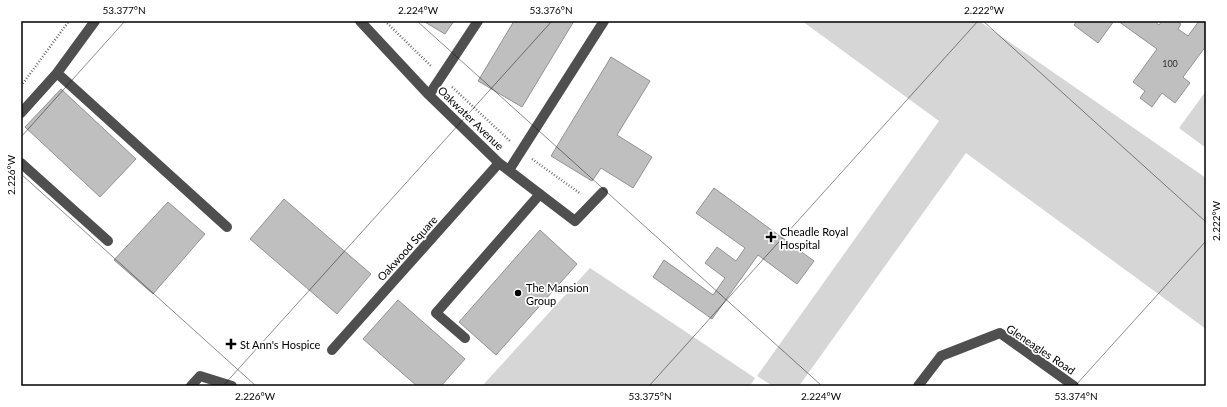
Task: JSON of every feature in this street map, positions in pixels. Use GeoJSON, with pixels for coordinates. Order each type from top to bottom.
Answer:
{"type":"FeatureCollection","features":[{"type":"Feature","properties":{"kind":"street"},"geometry":{"type":"LineString","coordinates":[[21,113],[57,73],[95,21]]}},
{"type":"Feature","properties":{"kind":"street","name":"Oakwater Avenue"},"geometry":{"type":"LineString","coordinates":[[360,21],[429,95],[509,170],[575,221],[593,202]]}},
{"type":"Feature","properties":{"kind":"street"},"geometry":{"type":"LineString","coordinates":[[429,95],[478,21]]}},
{"type":"Feature","properties":{"kind":"street"},"geometry":{"type":"LineString","coordinates":[[509,170],[604,21]]}},
{"type":"Feature","properties":{"kind":"street"},"geometry":{"type":"LineString","coordinates":[[57,73],[227,227]]}},
{"type":"Feature","properties":{"kind":"street","name":"Oakwood Square"},"geometry":{"type":"LineString","coordinates":[[332,350],[499,162]]}},
{"type":"Feature","properties":{"kind":"street"},"geometry":{"type":"LineString","coordinates":[[21,163],[108,241]]}},
{"type":"Feature","properties":{"kind":"street"},"geometry":{"type":"LineString","coordinates":[[593,202],[603,192]]}},
{"type":"Feature","properties":{"kind":"street"},"geometry":{"type":"LineString","coordinates":[[465,338],[436,313],[540,194]]}},
{"type":"Feature","properties":{"kind":"street","name":"Gleneagles Road"},"geometry":{"type":"LineString","coordinates":[[918,386],[941,356],[1000,333],[1074,386]]}},
{"type":"Feature","properties":{"kind":"street"},"geometry":{"type":"LineString","coordinates":[[191,386],[200,376],[232,386]]}},
{"type":"Feature","properties":{"kind":"path"},"geometry":{"type":"LineString","coordinates":[[21,86],[70,21]]}},
{"type":"Feature","properties":{"kind":"path"},"geometry":{"type":"LineString","coordinates":[[385,21],[441,77],[521,152],[593,202]]}},
{"type":"Feature","properties":{"kind":"shaded area"},"geometry":{"type":"Polygon","coordinates":[[[802,21],[979,21],[1206,178],[1206,329],[966,153],[799,386],[773,386],[757,376],[939,121],[802,21]]]}},
{"type":"Feature","properties":{"kind":"shaded area"},"geometry":{"type":"Polygon","coordinates":[[[1206,91],[1206,148],[1179,128],[1206,91]]]}},
{"type":"Feature","properties":{"kind":"shaded area"},"geometry":{"type":"Polygon","coordinates":[[[590,268],[755,378],[750,386],[482,386],[590,268]]]}},
{"type":"Feature","properties":{"kind":"building"},"geometry":{"type":"Polygon","coordinates":[[[423,21],[454,21],[445,34],[423,21]]]}},
{"type":"Feature","properties":{"kind":"building"},"geometry":{"type":"Polygon","coordinates":[[[514,21],[574,21],[522,107],[478,81],[514,21]]]}},
{"type":"Feature","properties":{"kind":"building"},"geometry":{"type":"Polygon","coordinates":[[[1077,21],[1114,21],[1098,43],[1074,25],[1077,21]]]}},
{"type":"Feature","properties":{"kind":"building"},"geometry":{"type":"Polygon","coordinates":[[[1118,21],[1154,21],[1159,25],[1162,21],[1176,21],[1181,24],[1178,29],[1188,36],[1199,21],[1206,21],[1206,46],[1183,77],[1190,83],[1175,103],[1162,93],[1152,107],[1140,98],[1145,91],[1133,82],[1157,49],[1118,21]]]}},
{"type":"Feature","properties":{"kind":"building"},"geometry":{"type":"Polygon","coordinates":[[[611,57],[650,81],[617,135],[652,157],[633,188],[601,168],[592,181],[551,156],[611,57]]]}},
{"type":"Feature","properties":{"kind":"building"},"geometry":{"type":"Polygon","coordinates":[[[61,89],[136,159],[100,197],[25,127],[61,89]]]}},
{"type":"Feature","properties":{"kind":"building"},"geometry":{"type":"Polygon","coordinates":[[[714,188],[814,261],[797,284],[758,255],[712,319],[653,277],[664,260],[713,295],[725,278],[705,263],[717,247],[736,261],[745,248],[696,213],[714,188]]]}},
{"type":"Feature","properties":{"kind":"building"},"geometry":{"type":"Polygon","coordinates":[[[284,199],[371,274],[337,314],[250,239],[284,199]]]}},
{"type":"Feature","properties":{"kind":"building"},"geometry":{"type":"Polygon","coordinates":[[[168,202],[205,234],[153,294],[114,260],[168,202]]]}},
{"type":"Feature","properties":{"kind":"building","name":"The Mansion Group"},"geometry":{"type":"Polygon","coordinates":[[[540,230],[577,264],[496,355],[459,322],[540,230]]]}},
{"type":"Feature","properties":{"kind":"building"},"geometry":{"type":"Polygon","coordinates":[[[398,300],[465,359],[441,386],[417,386],[363,339],[398,300]]]}},
{"type":"Feature","properties":{"kind":"place","name":"Cheadle Royal Hospital"},"geometry":{"type":"Point","coordinates":[771,237]}},
{"type":"Feature","properties":{"kind":"place","name":"The Mansion Group"},"geometry":{"type":"Point","coordinates":[518,293]}},
{"type":"Feature","properties":{"kind":"place","name":"St Ann's Hospice"},"geometry":{"type":"Point","coordinates":[231,344]}}]}
